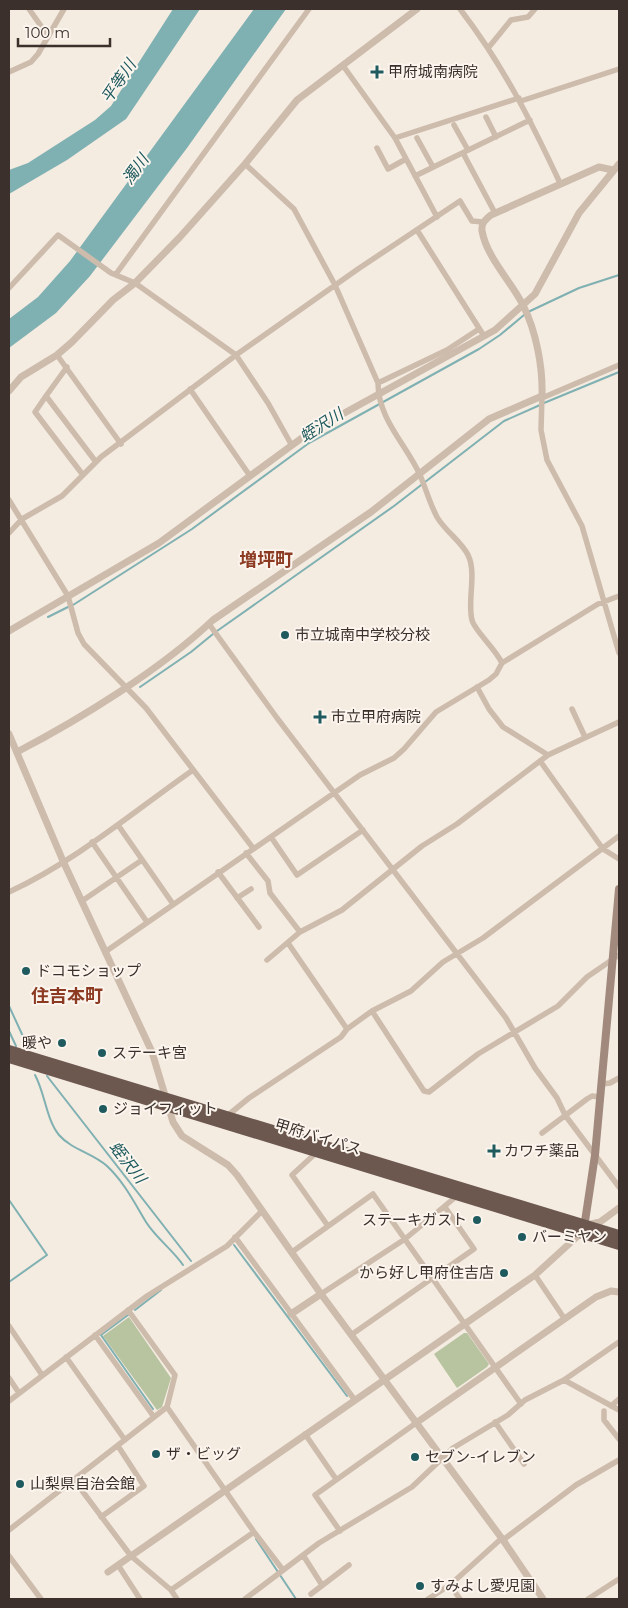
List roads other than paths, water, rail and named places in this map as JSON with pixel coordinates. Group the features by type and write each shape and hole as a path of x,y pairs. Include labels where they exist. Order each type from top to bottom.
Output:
{"highway":[{"name":"甲府バイパス","path":"9,1050 317,1152 458,1195 583,1230 619,1235"},
{"name":"甲府バイパス","path":"9,1058 168,1103 227,1116 583,1230 619,1245"}],"main road":[{"path":"583,1230 595,1155 616,956 619,889"}],"street":[{"path":"29,9 48,36"},
{"path":"9,72 31,62 38,54 64,9"},
{"path":"114,273 309,9"},
{"path":"9,391 21,377 57,355 114,300 135,283 245,164 297,100 310,89 344,67 417,9"},
{"path":"460,9 489,48 520,99 560,183"},
{"path":"489,48 512,20 528,17 535,9"},
{"path":"344,67 395,138 437,217"},
{"path":"395,138 619,70"},
{"path":"486,117 496,137"},
{"path":"415,176 530,120"},
{"path":"454,125 495,213"},
{"path":"417,138 433,167"},
{"path":"377,148 388,169 406,158"},
{"path":"245,164 294,209 335,285 378,383 382,406 393,432 420,476 438,518 469,557 472,587 471,619 474,627 488,640 502,663"},
{"path":"378,383 484,336 526,311 579,213 619,164"},
{"path":"613,170 599,167 560,183 495,213 483,222 481,229 486,243 526,311 540,366 541,430 547,460 582,526 619,653"},
{"path":"9,533 22,519 62,496 96,462 236,355 335,285 460,201 472,221 483,222"},
{"path":"417,230 484,336"},
{"path":"9,288 58,235 114,273 135,283 236,355 268,403 291,444"},
{"path":"9,631 69,599 159,543 291,444 379,396 456,348 479,329"},
{"path":"57,355 121,444"},
{"path":"17,752 76,719 189,643 210,625 420,476 489,419 619,365"},
{"path":"67,368 35,412 83,475"},
{"path":"190,389 250,476"},
{"path":"46,396 96,462"},
{"path":"9,500 69,599 84,644 146,708 253,848"},
{"path":"105,952 360,775 394,758 436,712 496,674 502,663 598,604 619,596"},
{"path":"210,625 277,718 506,1018 513,1032 557,1098 566,1116 619,1187"},
{"path":"477,687 489,709 503,727 548,755"},
{"path":"572,709 585,737"},
{"path":"267,960 300,932 342,910 393,869 548,755 582,741 585,737 619,722"},
{"path":"9,734 63,861 152,1052 173,1122 182,1136 228,1165 502,1539 543,1599"},
{"path":"540,761 603,849 619,859"},
{"path":"9,892 63,861 118,825 193,770"},
{"path":"118,825 173,904"},
{"path":"270,837 297,875 363,830"},
{"path":"227,1116 256,1093 341,1037 347,1029 372,1011 411,991 426,976 456,954 483,938 619,836"},
{"path":"92,842 147,922"},
{"path":"246,853 268,881 270,893 300,932"},
{"path":"82,901 142,860"},
{"path":"218,872 260,927"},
{"path":"237,898 251,889"},
{"path":"288,942 347,1029"},
{"path":"372,1011 404,1062 424,1090 429,1092 474,1057 558,1006 586,976 616,956"},
{"path":"602,1084 610,1083 619,1078"},
{"path":"542,1133 587,1098 592,1096 600,1097"},
{"path":"317,1152 292,1175 328,1226"},
{"path":"292,1252 373,1194 521,1404"},
{"path":"291,1314 405,1239 458,1195"},
{"path":"351,1335 474,1249 445,1207"},
{"path":"108,1572 384,1378 535,1275 583,1230 600,1222 619,1208"},
{"path":"9,1401 128,1310 227,1246 262,1211"},
{"path":"235,1237 354,1399"},
{"path":"535,1275 564,1318"},
{"path":"340,1530 315,1495 564,1318 602,1294 619,1292"},
{"path":"9,1530 167,1407 175,1375 128,1310"},
{"path":"9,1326 42,1375"},
{"path":"95,1335 154,1417"},
{"path":"245,1599 303,1555 340,1530 412,1488 453,1448 508,1415 521,1404 564,1380 619,1342"},
{"path":"66,1357 125,1440"},
{"path":"9,1378 19,1393"},
{"path":"564,1380 619,1410"},
{"path":"611,1406 619,1400"},
{"path":"167,1407 281,1572"},
{"path":"604,1411 604,1420 619,1439"},
{"path":"495,1422 524,1464"},
{"path":"305,1434 336,1479"},
{"path":"101,1517 144,1486 118,1446"},
{"path":"428,1599 450,1584 502,1539 576,1485 619,1460"},
{"path":"74,1480 131,1556 171,1590 177,1599"},
{"path":"171,1590 254,1532"},
{"path":"303,1555 322,1585"},
{"path":"9,1556 42,1599"},
{"path":"118,1565 140,1599"},
{"path":"311,1594 350,1565"},
{"path":"588,1599 619,1579"},
{"path":"450,1584 460,1599"}],"water":[{"path":"173,9 200,9 126,119 67,160 9,194 9,170 28,163 95,120 111,106"},
{"path":"254,9 286,9 187,148 90,276 56,313 9,348 9,319 38,297 70,261"}],"waterway":[{"name":"蛭沢川","path":"528,312 579,288 619,275"},
{"name":"蛭沢川","path":"73,605 192,529 309,443 479,349 524,315"},
{"path":"544,403 619,372"},
{"path":"217,631 394,506 504,421 540,405"},
{"name":"蛭沢川","path":"48,617 68,607"},
{"path":"140,687 191,652 213,634"},
{"name":"蛭沢川","path":"9,1006 27,1045"},
{"path":"9,1031 16,1046"},
{"path":"35,1075 48,1114 59,1135 70,1144 107,1166 113,1172 150,1228 183,1265"},
{"name":"蛭沢川","path":"47,1076 191,1261"},
{"path":"9,1200 47,1255 9,1282"},
{"name":"蛭沢川","path":"234,1245 347,1396"},
{"path":"135,1310 161,1290"},
{"path":"128,1315 101,1335 153,1409"},
{"path":"256,1539 296,1599"}],"place":[{"name":"甲府城南病院","path":"377,72"},
{"name":"市立城南中学校分校","path":"285,635"},
{"name":"市立甲府病院","path":"320,717"},
{"name":"ドコモショップ","path":"26,971"},
{"name":"暖や","path":"62,1043"},
{"name":"ステーキ宮","path":"102,1053"},
{"name":"ジョイフィット","path":"103,1109"},
{"name":"カワチ薬品","path":"494,1151"},
{"name":"ステーキガスト","path":"477,1220"},
{"name":"バーミヤン","path":"522,1237"},
{"name":"から好し甲府住吉店","path":"504,1273"},
{"name":"ザ・ビッグ","path":"156,1454"},
{"name":"セブン-イレブン","path":"415,1457"},
{"name":"山梨県自治会館","path":"20,1484"},
{"name":"すみよし愛児園","path":"420,1586"}],"district":[{"name":"増坪町","path":"266,560"},
{"name":"住吉本町","path":"67,996"}],"water label":[{"name":"平等川","path":"118,81"},
{"name":"濁川","path":"135,169"}]}
